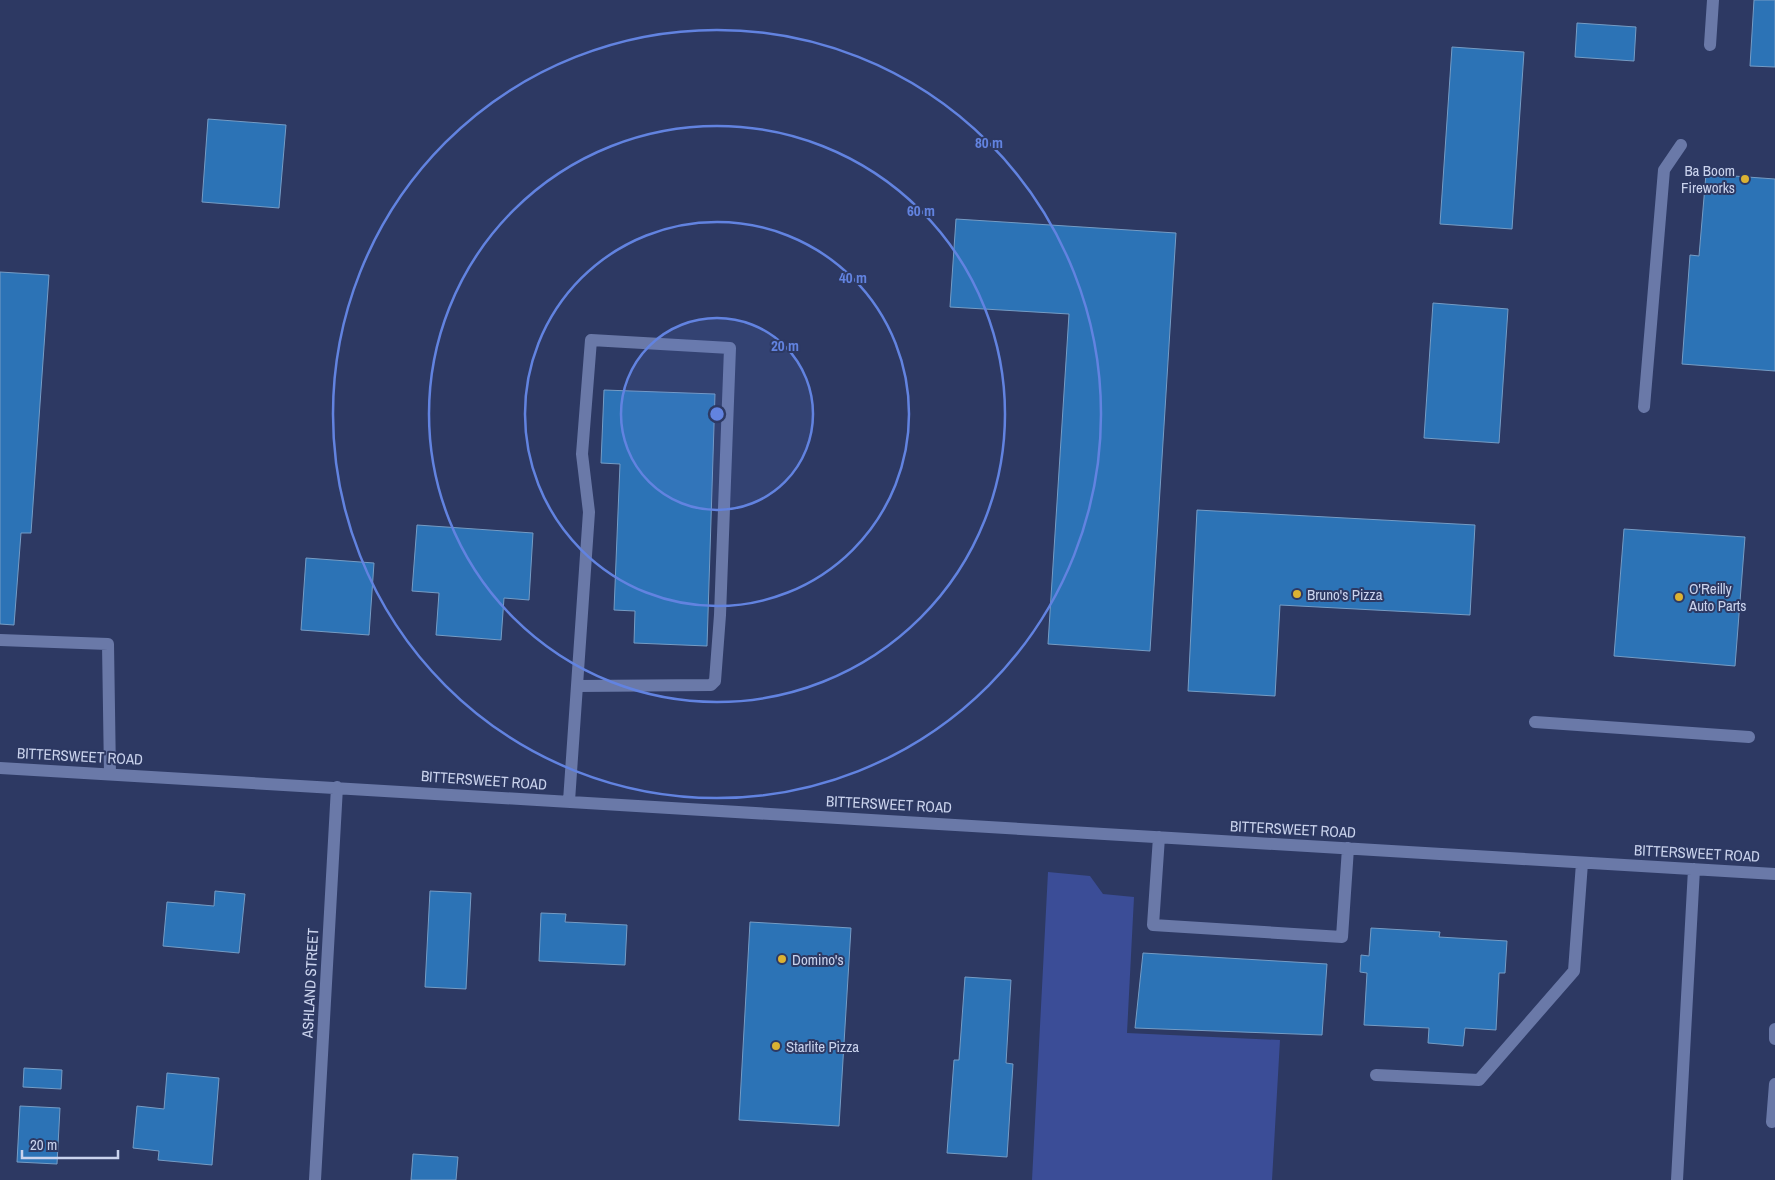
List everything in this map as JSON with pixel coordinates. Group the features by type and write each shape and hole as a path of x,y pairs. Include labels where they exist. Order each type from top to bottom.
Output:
{"street":[{"path":"1710,45 1713,0"},
{"path":"1644,407 1664,170 1681,146"},
{"path":"569,801 589,512 582,454 591,340 730,348 721,596 715,681 711,685 578,686"},
{"path":"0,640 108,644 110,774"},
{"path":"1535,722 1749,738"},
{"name":"BITTERSWEET ROAD","path":"0,768 1775,874"},
{"name":"ASHLAND STREET","path":"315,1180 336,787"},
{"path":"1159,837 1153,925 1342,937 1348,848"},
{"path":"1376,1075 1479,1080 1574,971 1582,863"},
{"path":"1677,1180 1694,869"},
{"path":"1775,1029 1775,1039"},
{"path":"1772,1122 1775,1084"}],"shaded area":[{"path":"1048,872 1090,876 1103,894 1134,897 1127,1033 1280,1040 1272,1180 1032,1180"}],"building":[{"path":"1754,0 1775,0 1775,67 1750,66"},
{"path":"1577,23 1636,27 1634,61 1575,57"},
{"path":"1452,47 1524,52 1512,229 1440,224"},
{"path":"208,119 286,125 279,208 202,202"},
{"path":"1706,174 1775,179 1775,371 1682,364 1690,255 1699,256"},
{"path":"956,219 1176,233 1150,651 1048,644 1069,314 950,307"},
{"path":"0,272 49,275 31,533 21,533 14,625 0,624"},
{"path":"1433,303 1508,309 1499,443 1424,438"},
{"path":"604,390 715,394 707,646 634,643 635,611 614,610 620,464 601,463"},
{"path":"1197,510 1475,525 1470,615 1280,605 1275,696 1188,691"},
{"path":"417,525 533,533 529,600 504,598 501,640 436,635 439,593 412,591"},
{"name":"O'Reilly Auto Parts","path":"1624,529 1745,537 1735,666 1614,656"},
{"path":"306,558 374,563 369,635 301,630"},
{"path":"215,891 245,894 239,953 163,946 167,902 214,906"},
{"path":"430,891 471,893 466,989 425,987"},
{"path":"541,913 566,914 565,922 627,925 625,965 539,961"},
{"path":"750,922 851,928 839,1126 739,1120"},
{"path":"1371,928 1440,932 1439,937 1507,941 1505,973 1499,973 1496,1030 1465,1028 1463,1046 1428,1043 1429,1028 1364,1025 1367,973 1360,972 1361,955 1369,956"},
{"path":"1143,953 1327,964 1322,1035 1135,1028"},
{"path":"965,977 1011,980 1006,1063 1013,1064 1007,1157 947,1153 954,1060 959,1060"},
{"path":"24,1068 62,1070 61,1089 23,1087"},
{"path":"167,1073 219,1078 212,1165 158,1160 159,1151 133,1148 137,1106 164,1109"},
{"path":"20,1106 60,1108 57,1164 17,1162"},
{"path":"413,1154 458,1157 456,1180 411,1180"}],"place":[{"name":"Ba Boom Fireworks","path":"1745,179"},
{"name":"Bruno's Pizza","path":"1297,594"},
{"name":"O'Reilly Auto Parts","path":"1679,597"},
{"name":"Domino's","path":"782,959"},
{"name":"Starlite Pizza","path":"776,1046"}]}
